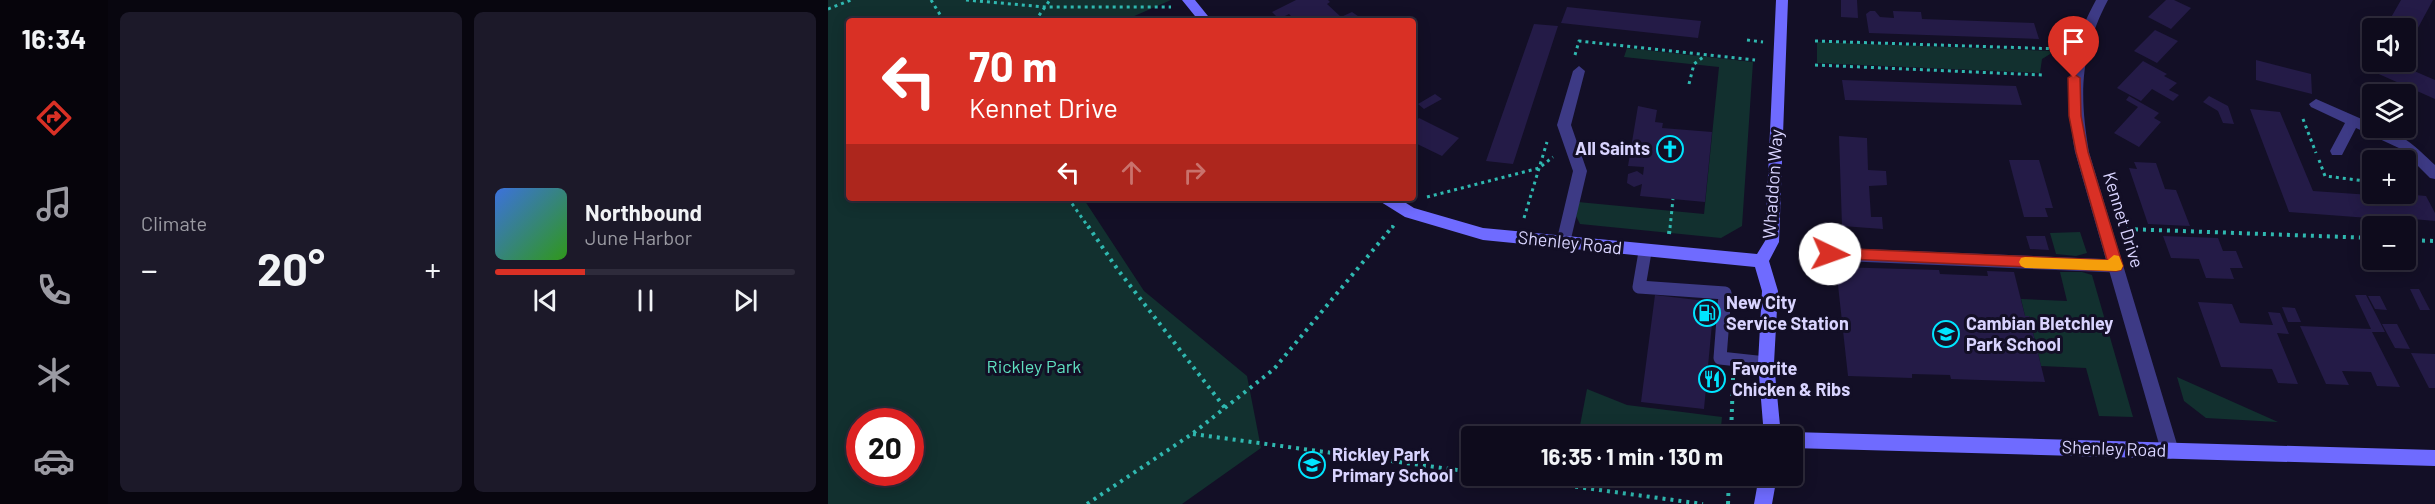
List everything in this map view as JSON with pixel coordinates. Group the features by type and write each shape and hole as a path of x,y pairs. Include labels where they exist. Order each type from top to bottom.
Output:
{"street":[{"path":"1188,0 1203,18"},
{"name":"Whaddon Way","path":"1772,426 1767,363 1770,291 1761,261 1772,242 1782,0"},
{"name":"Kennet Drive","path":"2102,0 2080,51 2074,78 2075,116 2082,152 2170,451"},
{"path":"1563,243 1580,171 1564,125 1576,67"},
{"path":"2316,104 2406,145 2435,174"},
{"path":"2337,151 2353,121"},
{"name":"Shenley Road","path":"1391,201 1410,213 1483,234 1645,252 1761,261"},
{"name":"Shenley Road","path":"1803,440 2435,458"},
{"path":"1764,504 1767,486"}],"lane":[{"path":"1645,252 1639,287 1725,293 1720,358 1767,363"},
{"path":"1830,254 2116,266"}],"path":[{"path":"828,9 851,0"},
{"path":"931,0 942,18"},
{"path":"966,0 1045,7 1169,7 1188,0"},
{"path":"1037,18 1050,0"},
{"path":"1746,40 1763,42"},
{"path":"1576,67 1579,41 1755,60"},
{"path":"1815,41 2061,49"},
{"path":"1689,84 1694,64 1707,55"},
{"path":"1815,65 2042,75"},
{"path":"2303,120 2314,121"},
{"path":"1523,221 1549,136"},
{"path":"1421,198 1539,168 1571,144"},
{"path":"1669,235 1673,199"},
{"path":"1070,201 1118,270 1225,408"},
{"path":"1087,504 1192,434 1274,369 1395,224"},
{"path":"2126,228 2362,238"},
{"path":"2416,240 2435,241"},
{"path":"1192,434 1461,471"},
{"path":"1570,486 1704,504"},
{"path":"1728,504 1729,486"}],"green space":[{"name":"Rickley Park","path":"828,0 1171,0 1130,18 846,18 846,201 1085,201 1144,291 1247,376 1261,448 1182,504 828,504"},
{"path":"1817,42 2055,51 2042,59 2040,73 1817,63"},
{"path":"1627,48 1753,62 1742,226 1721,238 1580,224 1576,216 1578,202 1704,214 1719,67 1624,57"},
{"path":"2080,232 2087,253 2076,256 2056,254 2050,233"},
{"path":"2060,272 2082,272 2092,275 2133,417 2099,416 2086,368 2041,366 2029,316 2025,316 2021,299 2067,301"},
{"path":"2177,377 2278,422 2206,418 2184,401"},
{"path":"1587,389 1627,405 1722,417 1721,426 1580,426"}],"building":[{"path":"1296,0 1328,0 1330,2 1327,4 1341,17 1352,12 1361,18 1293,18 1289,14 1278,18 1272,12"},
{"path":"1841,0 1857,0 1858,18 1841,17"},
{"path":"2166,0 2174,0 2191,8 2171,29 2148,17"},
{"path":"2401,0 2433,0 2416,31 2416,18 2391,18"},
{"path":"1567,7 1701,21 1698,38 1561,23"},
{"path":"1875,11 1880,17 1894,18 1893,11 1921,12 1922,19 2034,23 2039,39 1869,33 1866,14"},
{"path":"1534,24 1558,26 1513,164 1486,161"},
{"path":"2155,30 2178,41 2157,63 2134,51"},
{"path":"2256,60 2311,74 2312,94 2256,80"},
{"path":"2143,61 2167,74 2164,76 2177,83 2169,90 2179,95 2173,101 2152,89 2141,101 2117,88"},
{"path":"2374,72 2416,72 2435,80 2435,99 2416,91 2416,84 2401,84"},
{"path":"1842,80 2016,86 2022,105 1845,100"},
{"path":"1435,94 1442,99 1424,109 1418,104"},
{"path":"2129,96 2159,113 2154,118 2161,122 2139,147 2114,133 2138,107 2126,100"},
{"path":"2209,96 2228,106 2234,124 2223,123 2218,111 2203,102"},
{"name":"All Saints","path":"1638,106 1657,110 1655,122 1663,123 1662,128 1712,132 1705,202 1640,196 1642,184 1634,187 1627,183 1628,174 1637,171 1643,175 1644,167 1628,166"},
{"path":"2250,109 2280,112 2313,191 2362,194 2362,204 2416,204 2416,195 2426,196 2435,213 2435,221 2416,219 2416,216 2362,217 2289,212"},
{"path":"1419,118 1459,138 1442,156 1416,143 1416,121"},
{"path":"1839,136 1867,138 1868,170 1886,171 1887,185 1869,186 1871,217 1882,217 1883,229 1842,226"},
{"path":"2009,160 2039,160 2053,208 2045,208 2048,217 2024,217"},
{"path":"2134,162 2156,163 2165,189 2176,190 2190,226 2148,224 2129,168 2137,169"},
{"path":"2026,236 2045,236 2049,250 2030,249"},
{"path":"2163,236 2218,238 2223,251 2236,251 2243,268 2230,268 2234,279 2206,278 2199,259 2171,258"},
{"path":"1836,267 1939,270 1940,274 1988,276 1987,271 2014,272 2025,316 2029,316 2045,382 1951,379 1950,375 1912,374 1912,378 1848,376"},
{"path":"2410,289 2419,289 2430,310 2420,310"},
{"path":"1655,295 1714,302 1704,409 1641,402"},
{"path":"2355,295 2366,295 2385,332 2372,332 2400,387 2377,386 2371,372 2342,371 2349,385 2326,384 2300,326 2371,329"},
{"path":"2368,296 2380,296 2387,310 2375,309"},
{"path":"2198,302 2232,304 2240,323 2273,325 2268,312 2280,313 2289,334 2277,333 2298,384 2278,383 2272,369 2221,367"},
{"path":"2282,307 2295,308 2301,322 2288,322"},
{"path":"2382,324 2397,324 2410,349 2395,348"},
{"path":"2411,353 2435,354 2435,388 2429,388"}],"slow traffic":[{"path":"2025,262 2116,266 2114,260"}],"place":[{"name":"All Saints","path":"1670,149"},
{"name":"New City Service Station","path":"1707,313"},
{"name":"Cambian Bletchley Park School","path":"1946,334"},
{"name":"Favorite Chicken & Ribs","path":"1712,379"},
{"name":"Rickley Park Primary School","path":"1312,465"}],"route":[{"path":"1830,254 2116,266 2082,152 2075,116 2074,78"}]}
